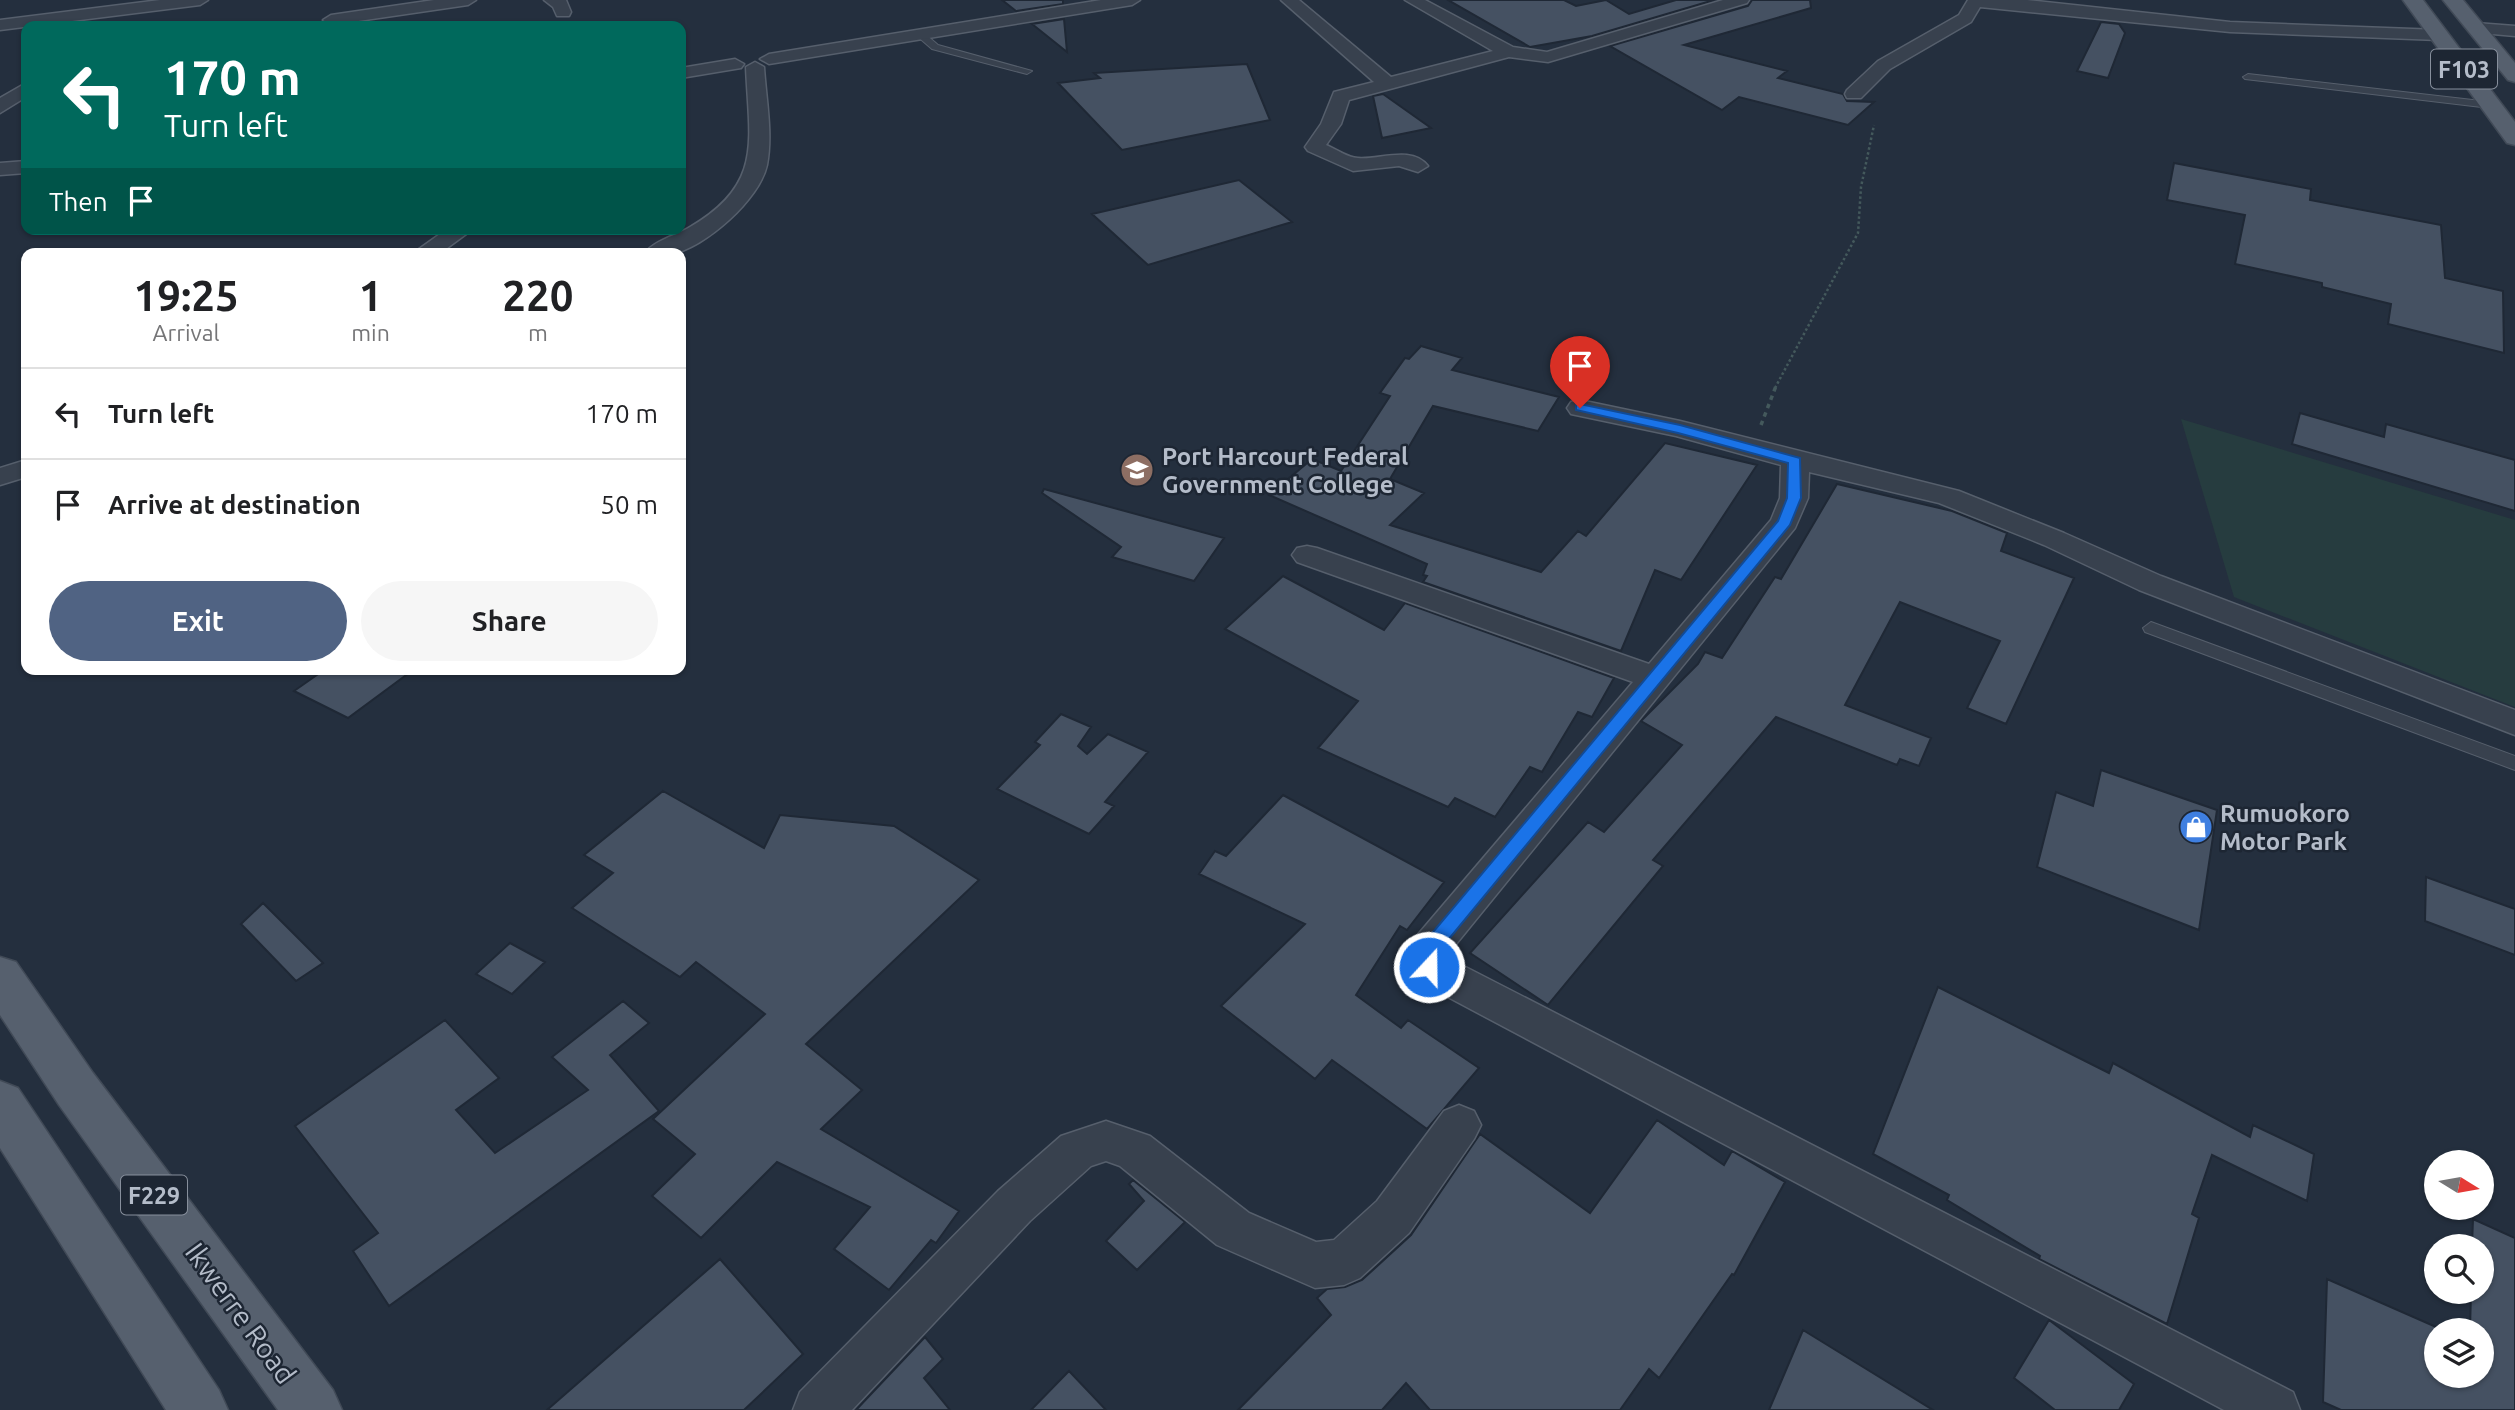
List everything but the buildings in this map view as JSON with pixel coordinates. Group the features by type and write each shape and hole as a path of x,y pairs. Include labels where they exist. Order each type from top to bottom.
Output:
{"main road":[{"name":"F103","path":"2413,0 2515,138"},
{"name":"F103","path":"2453,0 2515,76"},
{"name":"Ikwerre Road","path":"0,976 76,1089 313,1410"},
{"path":"6,1124 199,1410"}],"street":[{"path":"32,21 200,0"},
{"path":"324,0 330,21"},
{"path":"343,21 468,0"},
{"path":"686,72 1132,0"},
{"path":"1289,0 1387,83"},
{"path":"1413,0 1509,52 1548,57 1741,0"},
{"path":"1854,94 1884,65 1965,18 1975,2 1990,1 2230,27 2439,36"},
{"path":"0,25 21,22"},
{"path":"2476,28 2515,31"},
{"path":"1419,166 1400,160 1353,165 1315,147 1331,124 1340,96 1509,52"},
{"path":"666,248 699,231 729,210 754,174 757,156 753,63"},
{"path":"0,107 21,92"},
{"path":"0,169 21,167"},
{"path":"432,248 452,235"},
{"path":"1580,408 1949,497 2054,538 2150,583 2515,723"},
{"path":"1795,460 1794,498 1785,522 1429,949 1429,967 1442,977 2275,1410"},
{"path":"0,477 21,470"},
{"path":"1307,555 1656,678"},
{"path":"818,1410 1014,1206 1077,1150 1106,1141 1134,1150 1233,1229 1315,1265 1344,1262 1393,1217 1459,1125"}],"lane":[{"path":"920,34 935,47 1027,71"},
{"path":"2248,77 2490,105"},
{"path":"2151,628 2515,763"}],"path":[{"path":"1751,449 1775,387 1858,233 1861,187 1874,125"}],"green space":[{"path":"2181,419 2515,520 2515,707 2234,597"}],"place":[{"name":"Port Harcourt Federal Government College","path":"1137,470"},
{"name":"Rumuokoro Motor Park","path":"2196,827"}],"route":[{"path":"1429,967 1429,949 1785,522 1794,498 1795,460 1680,429 1580,408"}]}
